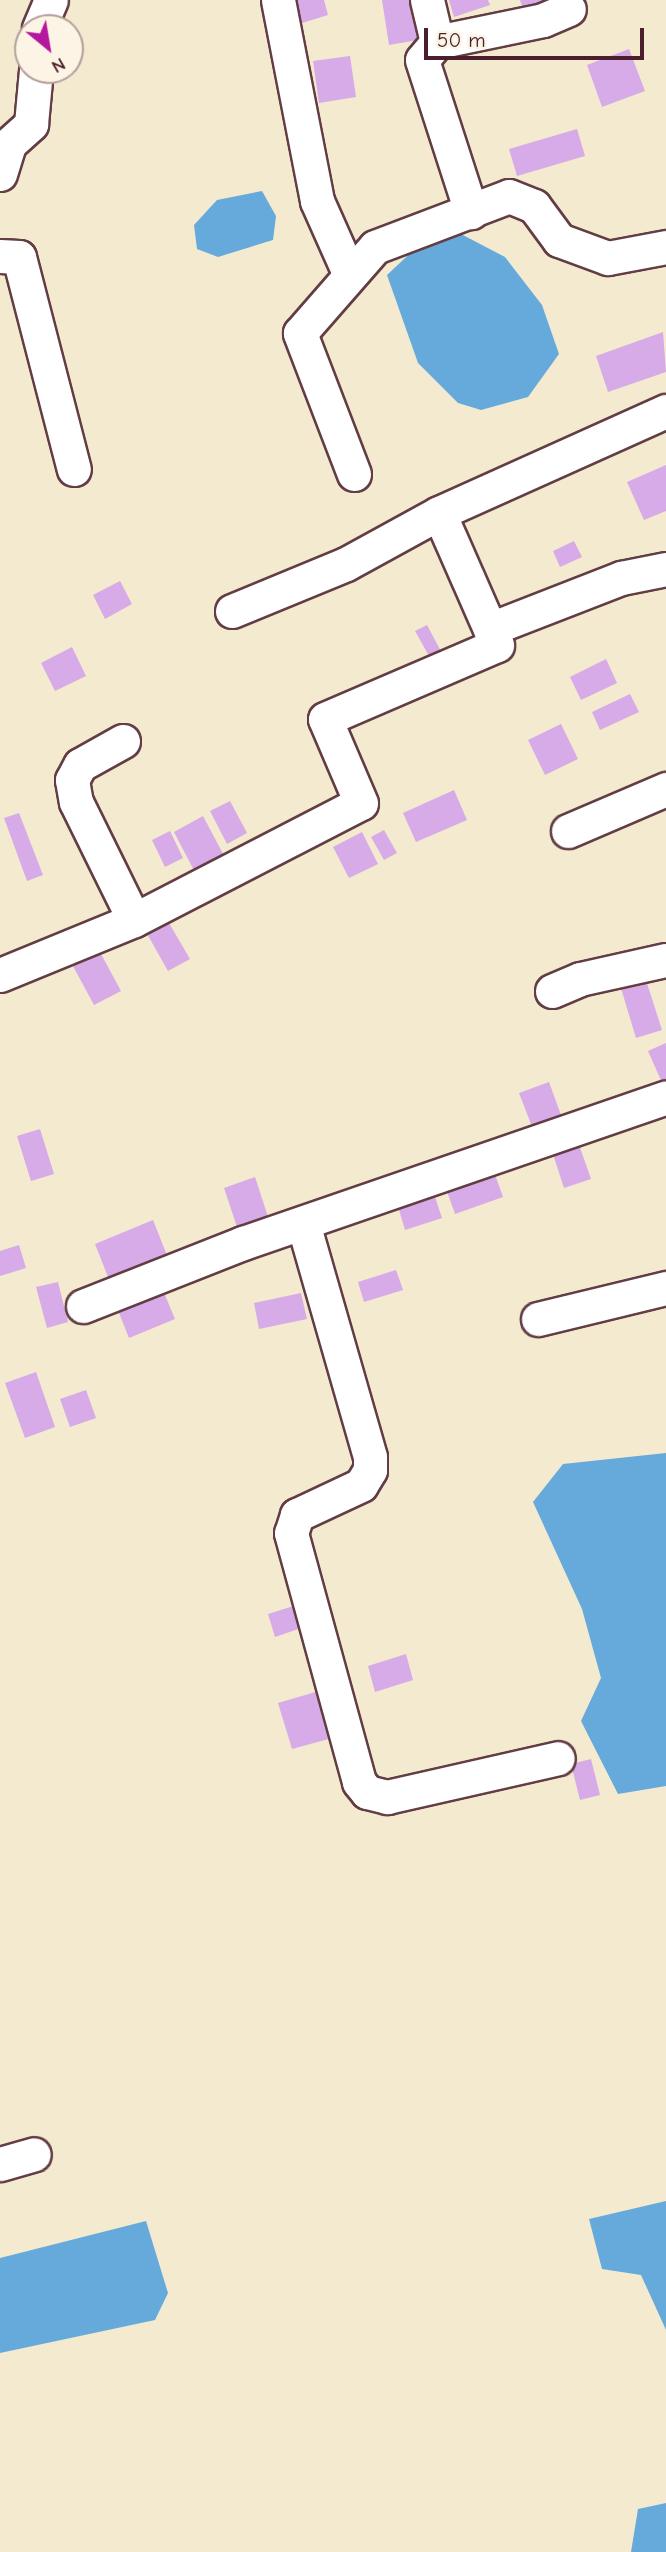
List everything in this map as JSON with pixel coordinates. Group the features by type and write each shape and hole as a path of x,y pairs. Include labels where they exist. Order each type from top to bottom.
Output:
{"street":[{"path":"278,0 317,201 349,273"},
{"path":"427,0 437,42"},
{"path":"471,212 422,60 437,42 543,20 569,9"},
{"path":"0,174 9,144 31,124 35,84"},
{"path":"354,474 300,333 349,273 375,247 509,196 534,206 559,240 608,258 666,247"},
{"path":"0,256 19,257 74,469"},
{"path":"232,611 346,564 439,513 666,411"},
{"path":"0,975 134,920 361,803 325,719 497,645 439,513"},
{"path":"490,629 621,578 666,569"},
{"path":"123,741 80,765 72,780 76,802 134,920"},
{"path":"568,831 666,789"},
{"path":"552,991 580,979 666,960"},
{"path":"83,1306 303,1223 666,1097"},
{"path":"303,1223 370,1457 370,1470 361,1485 298,1515 291,1533 359,1782 367,1792 387,1797 558,1758"},
{"path":"538,1319 666,1288"},
{"path":"0,2164 34,2154"}],"water":[{"path":"262,191 276,216 273,240 218,257 197,249 194,225 217,200"},
{"path":"459,233 505,257 542,305 559,354 528,397 481,410 458,403 418,363 387,275 419,245"},
{"path":"666,1453 666,1786 618,1794 581,1721 601,1678 582,1609 533,1502 563,1464"},
{"path":"666,2201 666,2330 641,2275 602,2269 589,2219"},
{"path":"146,2221 168,2293 155,2320 0,2353 0,2258"},
{"path":"666,2503 666,2552 631,2552 638,2509"}],"building":[{"path":"295,0 324,0 328,15 302,23"},
{"path":"382,0 417,0 424,39 389,45"},
{"path":"449,0 488,0 490,5 454,17"},
{"path":"520,0 559,0 525,15"},
{"path":"629,49 645,91 602,107 587,65"},
{"path":"350,56 356,97 319,103 313,61"},
{"path":"577,129 585,156 517,176 509,149"},
{"path":"663,332 666,372 608,392 596,356"},
{"path":"666,465 666,511 644,520 627,482"},
{"path":"574,541 582,557 560,567 553,551"},
{"path":"120,581 132,604 105,619 93,595"},
{"path":"427,625 444,657 433,663 415,631"},
{"path":"72,647 86,676 55,691 41,663"},
{"path":"606,659 617,683 581,700 570,677"},
{"path":"630,694 639,712 600,730 592,712"},
{"path":"561,724 578,759 545,775 528,740"},
{"path":"454,790 467,820 416,842 403,813"},
{"path":"230,801 247,833 227,844 210,811"},
{"path":"19,813 43,875 27,881 4,818"},
{"path":"203,816 229,865 199,880 174,832"},
{"path":"384,830 397,853 384,860 371,837"},
{"path":"170,831 183,858 165,867 152,840"},
{"path":"362,832 378,864 349,878 333,847"},
{"path":"162,911 190,959 168,971 141,923"},
{"path":"94,941 121,991 94,1005 67,955"},
{"path":"645,977 662,1030 636,1038 620,985"},
{"path":"666,1043 666,1087 664,1087 648,1051"},
{"path":"549,1082 565,1126 536,1137 519,1093"},
{"path":"40,1129 54,1174 31,1181 17,1136"},
{"path":"577,1139 591,1179 564,1188 551,1148"},
{"path":"492,1166 503,1197 455,1214 444,1183"},
{"path":"255,1177 270,1223 239,1233 224,1188"},
{"path":"433,1191 442,1218 405,1230 397,1203"},
{"path":"153,1220 170,1263 112,1287 95,1244"},
{"path":"19,1245 26,1268 0,1276 0,1251"},
{"path":"396,1270 403,1290 364,1302 358,1282"},
{"path":"58,1282 68,1322 47,1328 36,1287"},
{"path":"162,1288 175,1319 129,1338 117,1308"},
{"path":"301,1293 307,1319 259,1329 254,1303"},
{"path":"36,1372 55,1427 25,1438 5,1383"},
{"path":"86,1390 96,1418 70,1427 60,1399"},
{"path":"300,1604 307,1626 275,1637 268,1614"},
{"path":"406,1654 413,1680 375,1692 368,1666"},
{"path":"329,1688 343,1735 292,1749 278,1703"},
{"path":"591,1759 600,1795 580,1800 571,1764"}]}
